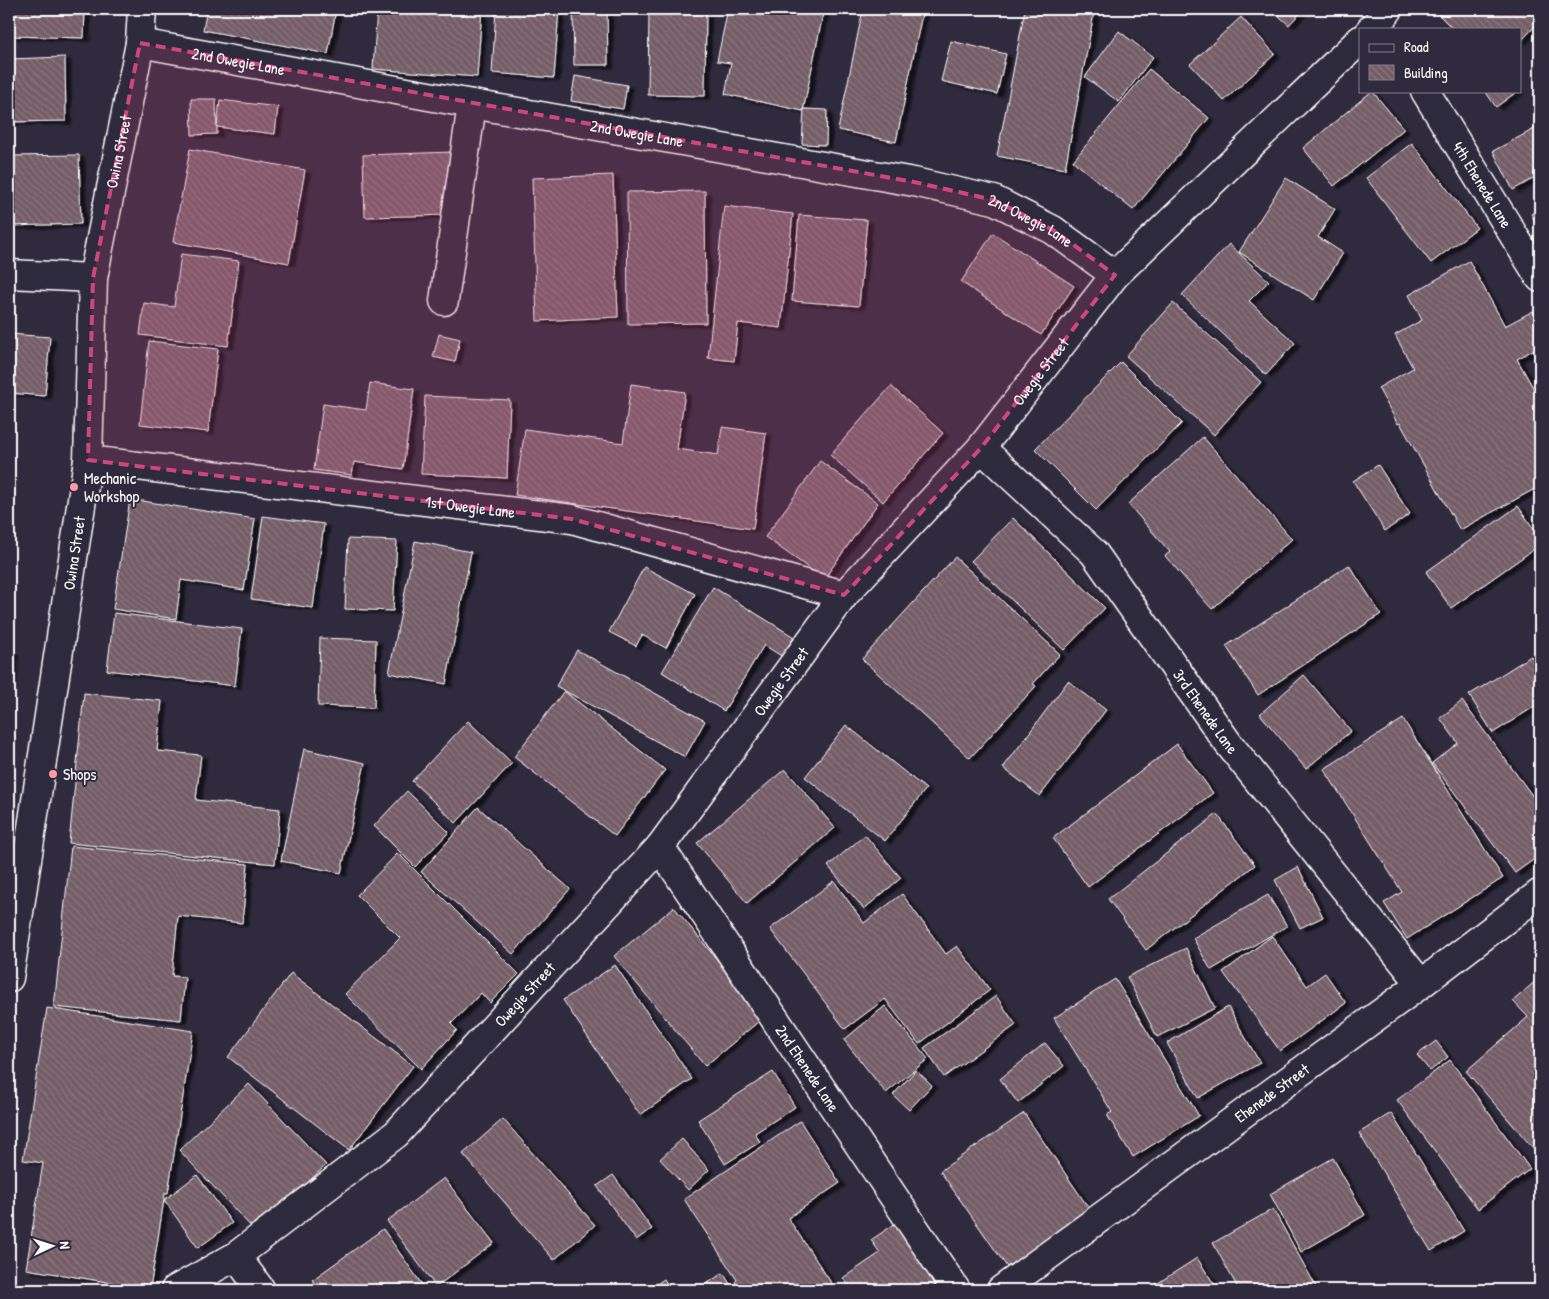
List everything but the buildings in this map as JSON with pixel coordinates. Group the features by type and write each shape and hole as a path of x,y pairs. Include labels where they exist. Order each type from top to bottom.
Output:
{"street":[{"name":"Owina Street","path":"9,978 88,460 93,278 140,42 142,9"},
{"name":"Owegie Street","path":"175,1290 236,1256 396,1134 660,847 844,595 981,448 1115,275 1359,41"},
{"name":"2nd Owegie Lane","path":"140,42 472,104 914,182 994,200 1053,230 1115,275"},
{"name":"4th Ehenede Lane","path":"1426,92 1540,278"},
{"path":"444,301 472,104"},
{"path":"9,274 93,278"},
{"name":"3rd Ehenede Lane","path":"981,448 1094,553 1228,743 1421,984"},
{"name":"1st Owegie Lane","path":"88,460 572,519 844,595"},
{"name":"2nd Ehenede Lane","path":"660,847 956,1290"},
{"name":"Ehenede Street","path":"1001,1290 1421,984 1540,893"},
{"path":"236,1256 261,1290"}],"highlighted area":[{"path":"140,43 914,182 994,200 1053,230 1115,275 981,448 844,595 572,519 88,460 93,278"}],"place":[{"name":"Mechanic Workshop","path":"74,487"},
{"name":"Shops","path":"53,774"}]}
